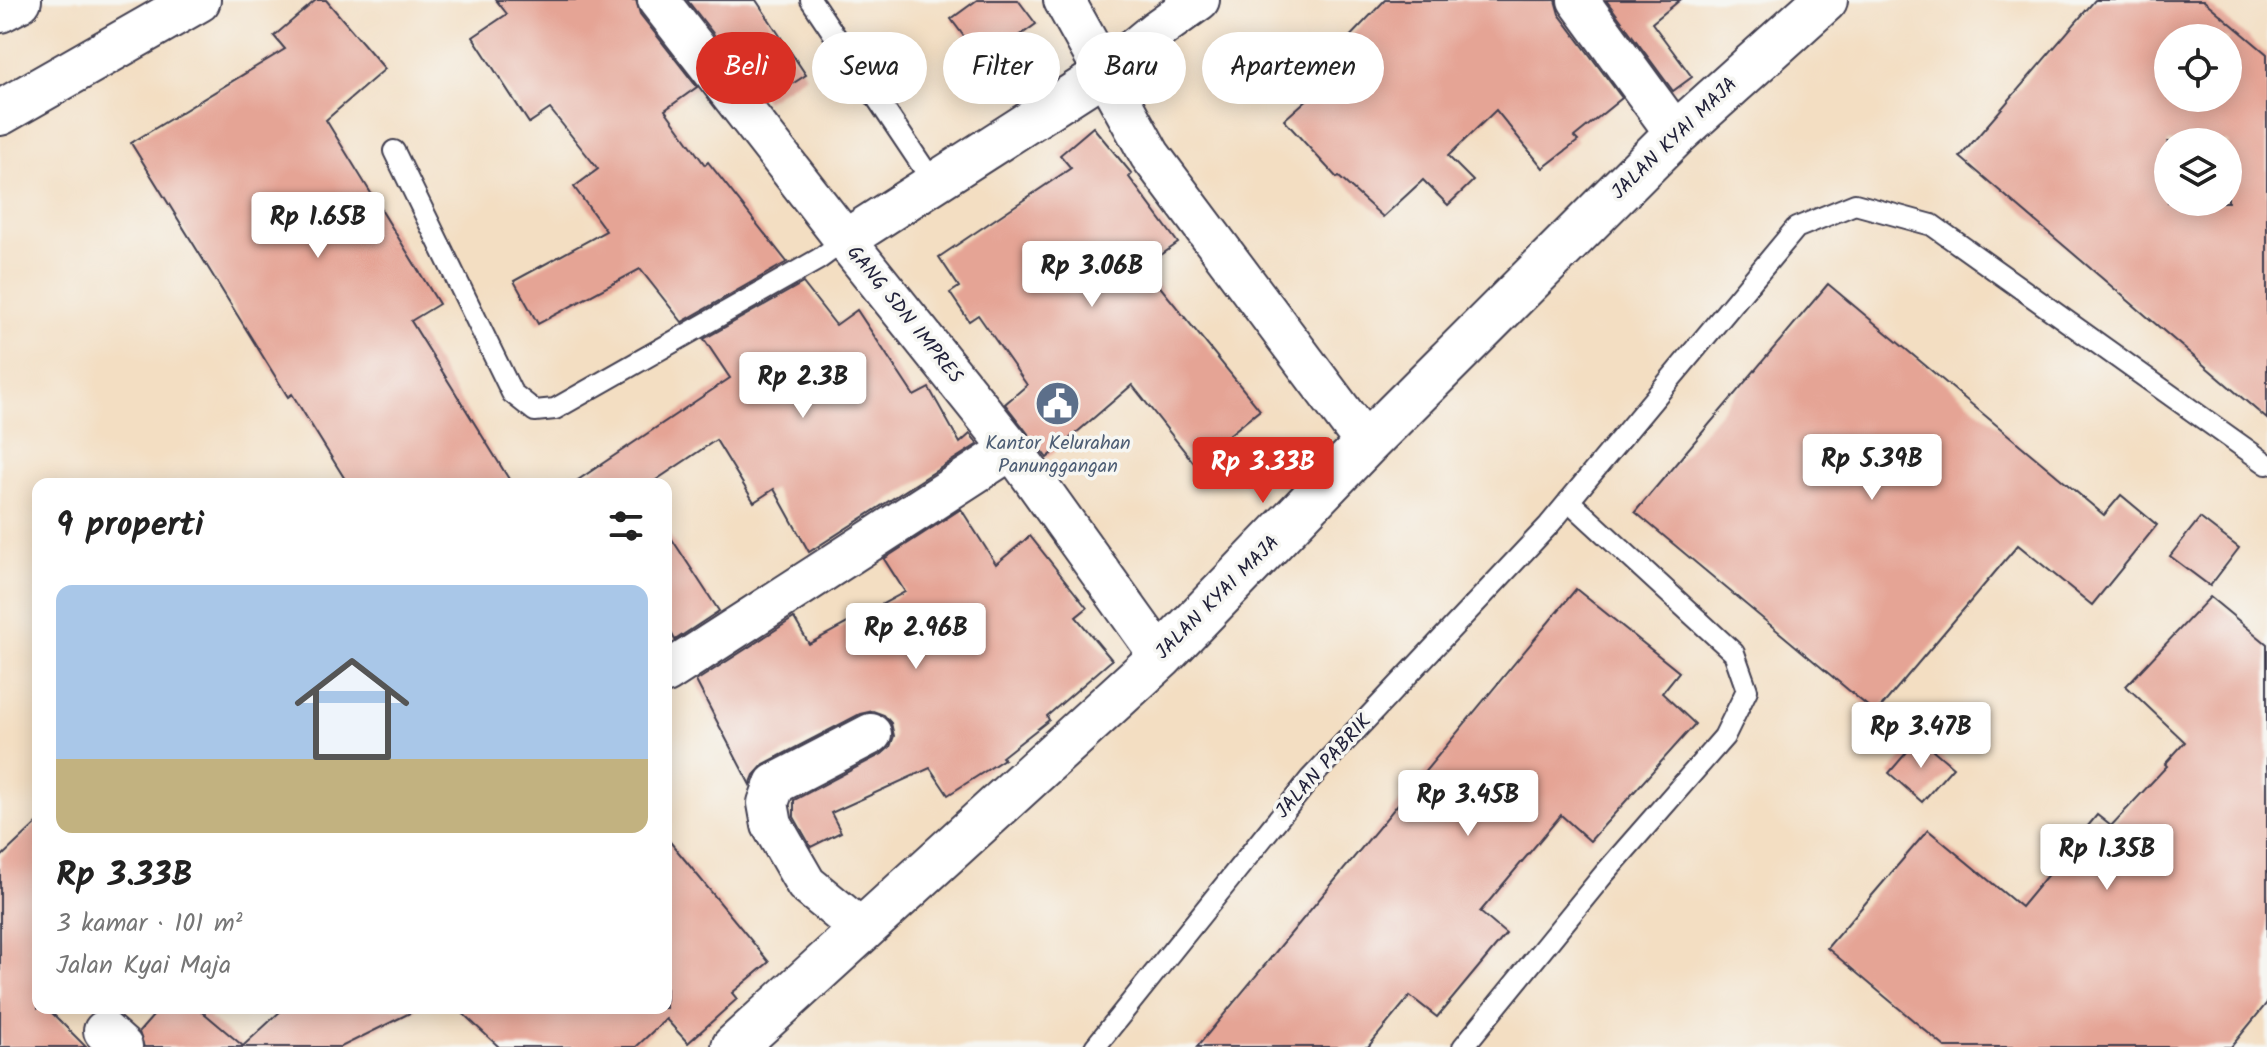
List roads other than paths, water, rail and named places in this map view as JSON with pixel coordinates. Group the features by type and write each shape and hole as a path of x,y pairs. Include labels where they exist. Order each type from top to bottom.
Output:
{"main road":[{"path":"0,10 19,0"},
{"path":"0,113 198,0"},
{"name":"JALAN KYAI MAJA","path":"734,1047 1161,657 1366,444 1676,134 1825,0"}],"street":[{"path":"658,0 845,240"},
{"path":"1064,0 1082,32"},
{"name":"GANG SDN IMPRES","path":"1155,32 1199,0"},
{"path":"1578,0 1676,134"},
{"name":"GANG SDN IMPRES","path":"1076,91 845,240 1012,449 1161,657"},
{"path":"1122,104 1150,155 1366,444"},
{"path":"672,669 1012,449"},
{"path":"862,930 806,884 772,825 768,803 775,784 871,734"}],"lane":[{"path":"811,0 933,182"},
{"path":"394,151 512,393 535,411 555,409 819,259 845,240"},
{"name":"JALAN PABRIK","path":"1095,1047 1310,779 1569,501 1796,228 1855,204 1932,225 2267,464"},
{"path":"1463,1047 1604,874 1724,737 1747,690 1734,653 1569,501"}],"place":[{"name":"Kantor Kelurahan Panunggangan","path":"1058,404"}]}
